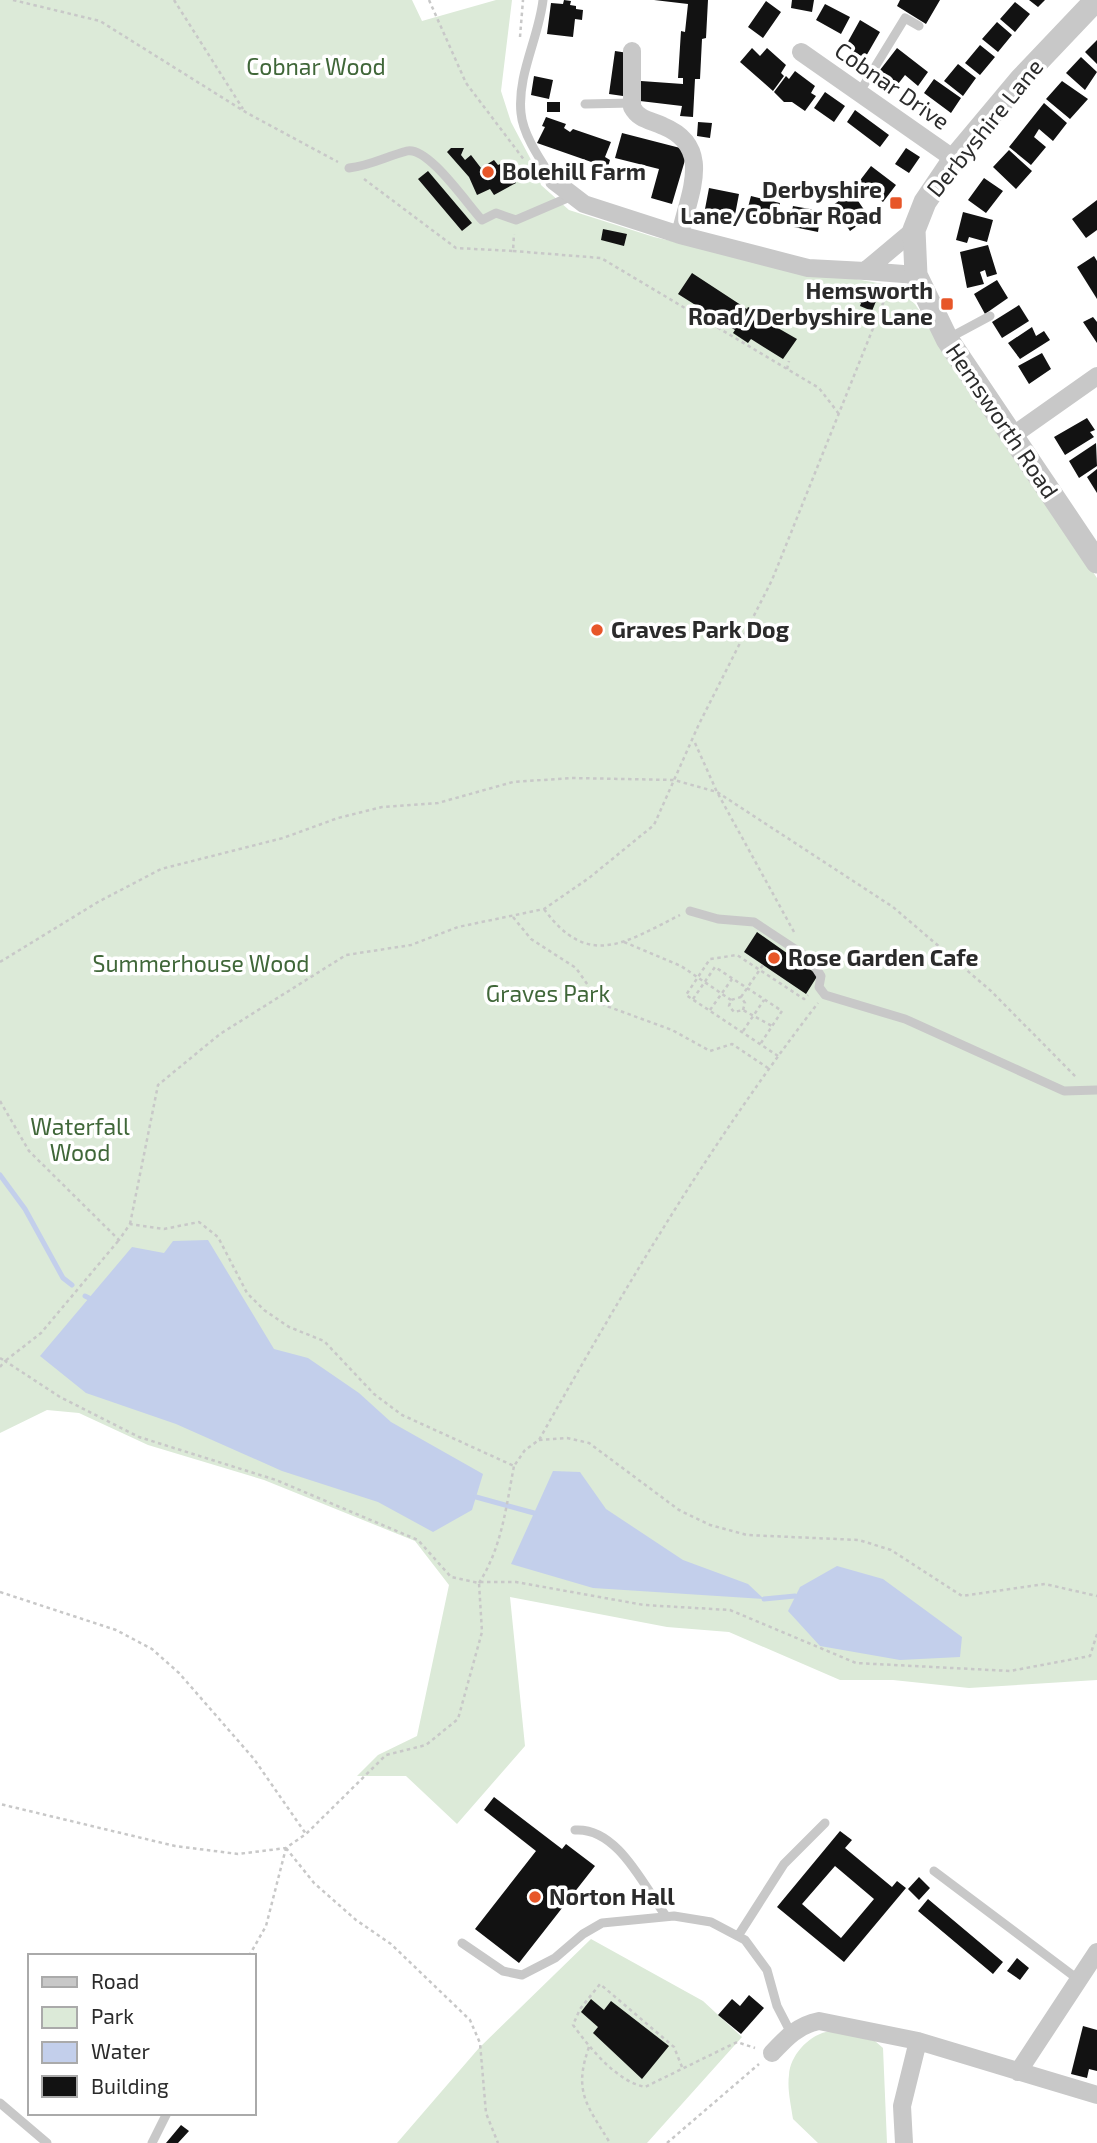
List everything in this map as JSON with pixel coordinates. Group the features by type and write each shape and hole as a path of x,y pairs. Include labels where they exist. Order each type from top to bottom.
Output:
{"street":[{"name":"Derbyshire Lane","path":"905,275 914,230 925,202 954,159 1020,79 1096,0"},
{"path":"632,51 632,103 636,115 685,138 694,150 695,164 680,235"},
{"name":"Cobnar Drive","path":"801,52 954,159"},
{"path":"554,181 584,204 807,271 865,271 905,275"},
{"path":"865,271 914,230"},
{"name":"Hemsworth Road","path":"905,275 1097,562"},
{"path":"1012,436 1097,376"},
{"path":"1018,2072 1097,1952"},
{"path":"772,2053 791,2033 806,2024 819,2021 918,2041 1097,2095"},
{"path":"904,2143 902,2106 918,2041"}],"lane":[{"path":"543,0 525,74 521,113 533,146 554,181"},
{"path":"859,93 905,18 919,26"},
{"path":"585,104 632,103"},
{"path":"349,168 365,166 410,150 426,154 482,220 496,213 516,220 573,196"},
{"path":"947,339 990,316"},
{"path":"690,911 718,919 754,922 810,959 821,976 822,991 905,1019 1064,1091 1093,1090"},
{"path":"738,1936 784,1864 825,1823"},
{"path":"575,1830 588,1829 603,1838 626,1860 666,1916"},
{"path":"934,1871 1079,1980"},
{"path":"462,1943 503,1971 522,1975 555,1958 583,1934 602,1923 666,1916 711,1922 745,1940 767,1970 776,2006 791,2033"},
{"path":"0,2103 47,2143"},
{"path":"152,2143 166,2115"}],"path":[{"path":"12,0 100,21 247,113 349,168 456,248 601,258 671,297 819,388 840,416"},
{"path":"174,0 247,113"},
{"path":"429,0 466,83 527,163"},
{"path":"513,251 516,220"},
{"path":"0,1367 41,1333 130,1224 158,1085 220,1034 346,955 411,945 458,927 544,909 589,878 654,825 694,741 699,724 772,580 840,416 905,275"},
{"path":"671,297 676,290"},
{"path":"787,369 789,361"},
{"path":"694,741 717,792 786,922 810,959"},
{"path":"0,962 99,902 161,869 284,838 338,818 382,807 438,803 513,782 572,778 674,780 717,792 893,907 991,991 1093,1090"},
{"path":"544,909 555,925 597,948 624,942 690,911"},
{"path":"513,917 531,939 576,968 601,1004 672,1030 710,1051 732,1044 768,1068"},
{"path":"624,942 662,957 722,993 730,1000 732,1011 726,1021"},
{"path":"778,1056 686,995 697,977 710,959 737,955 804,999 822,991"},
{"path":"730,1000 741,998 763,965"},
{"path":"692,999 715,967 782,1011 761,1043"},
{"path":"710,1010 732,978"},
{"path":"0,1804 175,1846 238,1854 286,1848 306,1834 386,1755 426,1745 458,1719 482,1632 479,1583 491,1564 500,1537 514,1466 525,1450 539,1440 709,1155 822,991"},
{"path":"741,998 745,1003 743,1010"},
{"path":"743,1031 765,999"},
{"path":"732,1011 743,1010 772,1026"},
{"path":"0,1101 29,1151 119,1240"},
{"path":"130,1224 164,1229 199,1222 218,1237 247,1293 264,1310 289,1327 324,1341 374,1394 402,1415 514,1466"},
{"path":"0,1358 60,1397 139,1437 276,1480 418,1540 451,1577 479,1583 516,1582 644,1605 730,1610 833,1656 856,1663 884,1666 1010,1671 1090,1656 1097,1634"},
{"path":"539,1440 567,1438 589,1443 679,1510 710,1525 747,1535 818,1536 859,1541 891,1550 962,1596 1045,1584 1097,1596"},
{"path":"0,1592 116,1630 152,1649 179,1673 254,1759 306,1834"},
{"path":"250,1954 266,1926 286,1848"},
{"path":"286,1848 314,1883 356,1920 391,1944 470,2020 480,2043 486,2113 498,2143"},
{"path":"682,2067 674,2047 600,1984 580,2009 573,2025 589,2048 632,2084 645,2087 737,2042 772,2053"},
{"path":"589,2048 580,2073 586,2104 610,2143"},
{"path":"667,2143 772,2053"}],"green space":[{"name":"Graves Park","path":"0,0 412,0 422,21 496,0 512,0 501,91 511,122 538,173 541,185 569,210 654,237 753,260 894,286 915,304 1097,578 1097,1680 969,1688 893,1680 840,1680 729,1632 667,1627 510,1597 525,1746 457,1824 406,1776 357,1776 378,1755 417,1736 449,1585 415,1541 264,1480 148,1445 79,1413 47,1410 0,1433"},
{"path":"591,1939 703,2001 742,2037 647,2143 397,2143 479,2048"},
{"path":"832,2031 875,2041 883,2048 887,2143 818,2143 793,2119 789,2080 793,2059 810,2040 824,2032"}],"water":[{"path":"208,1240 274,1349 308,1358 359,1393 391,1422 483,1474 472,1510 433,1532 378,1502 282,1471 176,1424 86,1393 40,1356 132,1247 164,1253 173,1241"},
{"path":"553,1471 580,1472 606,1509 683,1560 748,1584 764,1599 593,1588 511,1564"},
{"path":"837,1566 883,1579 962,1637 960,1657 900,1660 820,1646 788,1611 800,1587"}],"building":[{"path":"564,0 571,1 570,5 576,6 576,9 583,10 582,20 575,19 573,37 547,34 551,3 563,4"},
{"path":"654,0 708,0 700,79 695,79 693,117 680,116 682,106 640,101 641,81 683,84 683,78 678,78 681,31 685,32 688,4"},
{"path":"792,0 814,0 812,12 791,8"},
{"path":"900,0 940,0 926,24 897,6"},
{"path":"1029,0 1045,0 1038,7"},
{"path":"766,1 781,12 763,38 748,27"},
{"path":"1015,2 1030,14 1015,32 1000,19"},
{"path":"825,4 850,17 841,34 816,20"},
{"path":"860,20 880,32 865,58 845,47"},
{"path":"997,22 1012,35 998,52 982,39"},
{"path":"1097,40 1097,64 1085,52"},
{"path":"980,45 995,57 980,75 965,63"},
{"path":"752,48 760,56 767,48 786,65 781,73 784,76 773,91 740,62"},
{"path":"897,48 928,72 918,86 905,75 898,84 880,70"},
{"path":"615,51 628,53 623,96 609,94"},
{"path":"1081,57 1097,72 1085,90 1066,73"},
{"path":"958,64 976,78 963,96 944,81"},
{"path":"795,71 815,86 811,93 816,96 805,111 792,102 784,102 774,92 786,76 789,79"},
{"path":"534,76 553,80 549,99 531,95"},
{"path":"934,79 961,98 951,113 924,93"},
{"path":"1062,81 1088,99 1070,119 1046,99"},
{"path":"825,92 845,106 834,122 814,108"},
{"path":"547,102 560,102 560,112 547,112"},
{"path":"1044,103 1067,123 1053,141 1039,129 1034,137 1046,147 1031,165 1009,147"},
{"path":"855,110 889,135 880,147 847,122"},
{"path":"546,117 566,124 564,128 570,132 573,129 611,142 605,157 610,160 607,170 599,167 600,165 537,143 545,127 542,126"},
{"path":"698,122 712,123 710,138 697,136"},
{"path":"622,133 688,150 672,204 651,198 659,169 615,158"},
{"name":"Bolehill Farm","path":"451,148 464,148 461,155 465,160 471,155 481,168 494,160 498,165 505,162 516,183 494,195 490,189 477,195 469,177 447,152"},
{"path":"906,148 920,157 909,173 895,164"},
{"path":"1009,150 1032,171 1016,189 993,167"},
{"path":"871,166 896,185 883,202 858,183"},
{"path":"428,171 472,223 462,231 418,179"},
{"path":"984,178 1003,191 986,213 968,200"},
{"path":"709,188 739,194 735,215 705,209"},
{"path":"852,192 869,217 850,231 833,205"},
{"path":"751,196 780,203 775,223 746,215"},
{"path":"1097,200 1097,230 1086,238 1072,219"},
{"path":"793,206 821,211 818,232 789,226"},
{"path":"963,212 993,220 987,242 969,237 967,243 956,240"},
{"path":"603,229 627,234 624,246 601,240"},
{"path":"988,245 997,274 987,277 985,270 980,272 984,284 967,288 960,252"},
{"path":"1094,256 1097,261 1097,299 1077,267"},
{"path":"692,273 747,309 748,307 767,317 764,320 797,339 783,359 751,339 748,343 733,333 735,330 678,294"},
{"path":"997,280 1008,298 985,314 974,294"},
{"path":"870,285 881,289 872,311 860,306 861,303 857,301 862,287 868,290"},
{"path":"1019,305 1029,321 1002,338 992,322"},
{"path":"1093,317 1097,322 1097,343 1083,322"},
{"path":"1032,327 1036,336 1044,331 1050,340 1020,359 1008,343"},
{"path":"1042,353 1051,369 1029,384 1018,366"},
{"path":"1087,418 1095,430 1090,432 1094,437 1065,455 1054,437"},
{"path":"1096,443 1097,466 1079,478 1069,461"},
{"path":"1097,469 1097,493 1087,477"},
{"name":"Rose Garden Cafe","path":"757,932 818,975 806,994 744,952"},
{"name":"Norton Hall","path":"494,1797 562,1849 566,1844 595,1866 519,1963 475,1929 536,1851 484,1810"},
{"path":"840,1831 852,1840 845,1848 892,1887 897,1881 906,1888 844,1962 777,1907","holes":["835,1866 874,1899 841,1938 802,1904"]},
{"path":"919,1877 930,1888 919,1900 908,1889"},
{"path":"928,1899 1003,1962 993,1974 918,1911"},
{"path":"1017,1958 1029,1968 1020,1980 1007,1971"},
{"path":"749,1995 764,2008 741,2034 718,2015 732,1999 740,2006"},
{"path":"591,1999 604,2010 611,2001 669,2046 642,2079 593,2033 598,2027 581,2012"},
{"path":"1083,2026 1097,2030 1097,2071 1089,2069 1087,2078 1071,2074"},
{"path":"181,2125 189,2131 178,2143 166,2143"}],"waterway":[{"path":"0,1175 25,1209 63,1278 72,1285"},
{"path":"85,1296 89,1298"},
{"path":"476,1497 534,1513"},
{"path":"764,1599 795,1596"}],"place":[{"name":"Bolehill Farm","path":"488,172"},
{"name":"Derbyshire Lane/Cobnar Road","path":"896,203"},
{"name":"Hemsworth Road/Derbyshire Lane","path":"947,304"},
{"name":"Graves Park Dog","path":"597,630"},
{"name":"Rose Garden Cafe","path":"774,958"},
{"name":"Norton Hall","path":"535,1897"}],"park label":[{"name":"Cobnar Wood","path":"316,67"},
{"name":"Summerhouse Wood","path":"201,964"},
{"name":"Waterfall Wood","path":"80,1140"}]}
